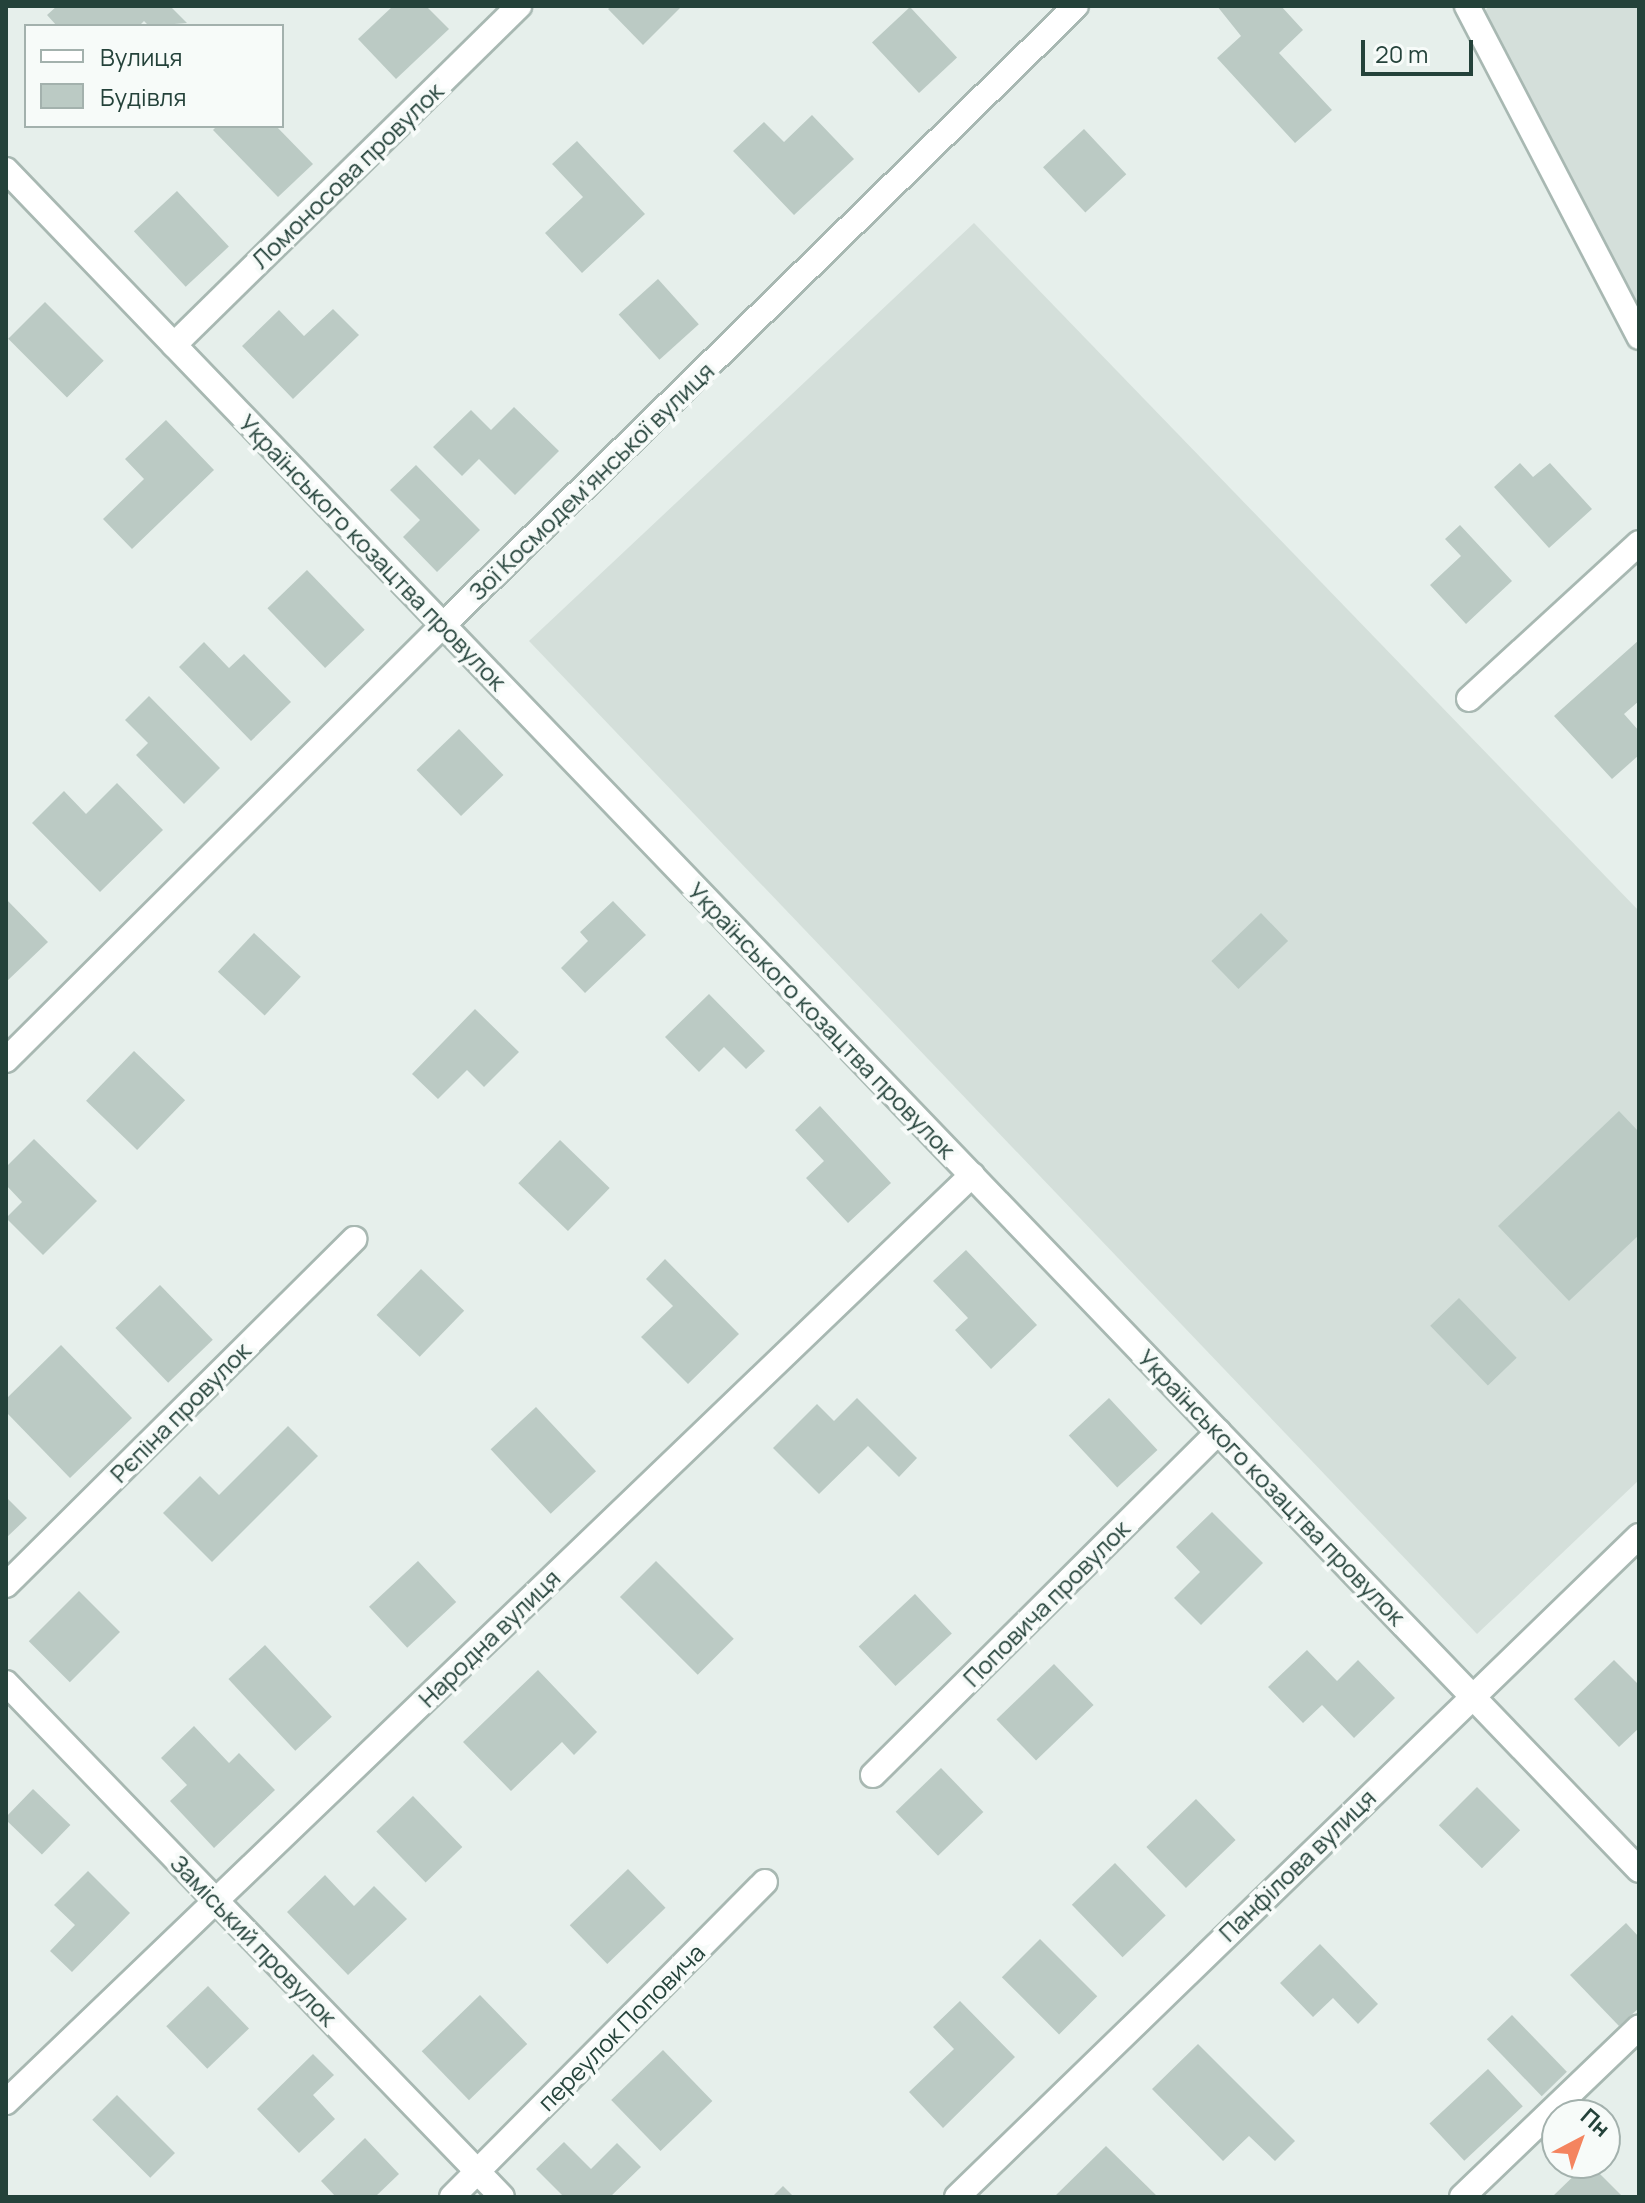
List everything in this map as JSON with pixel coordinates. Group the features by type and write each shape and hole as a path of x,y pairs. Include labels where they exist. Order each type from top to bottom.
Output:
{"street":[{"name":"Ломоносова провулок","path":"174,345 519,6"},
{"name":"Зої Космодем’янської вулиця","path":"6,1060 443,625 1076,6"},
{"path":"1467,6 1639,337"},
{"name":"Українського козацтва провулок","path":"6,170 1639,1870"},
{"path":"1469,699 1639,543"},
{"name":"Народна вулиця","path":"6,2102 972,1175"},
{"name":"Рєпіна провулок","path":"6,1585 354,1239"},
{"name":"Поповича провулок","path":"873,1775 1219,1432"},
{"name":"Панфілова вулиця","path":"957,2197 1471,1695 1639,1536"},
{"name":"Заміський провулок","path":"6,1683 502,2197"},
{"name":"переулок Поповича","path":"478,2172 765,1882"},
{"path":"1462,2197 1639,2027"},
{"path":"452,2197 478,2172"}],"shaded area":[{"path":"1489,6 1639,6 1639,312 1485,11"},
{"path":"974,223 1639,911 1639,1480 1477,1634 529,641"}],"building":[{"path":"57,6 170,6 187,23 55,24 47,15"},
{"path":"393,6 426,6 449,29 396,79 358,39"},
{"path":"612,6 682,6 643,45 608,9"},
{"path":"1217,6 1281,6 1303,30 1279,53 1332,110 1295,143 1217,58 1241,36"},
{"path":"910,7 957,57 919,93 872,42"},
{"path":"812,115 854,159 794,215 733,151 764,122 784,142"},
{"path":"278,128 313,164 278,197 213,130"},
{"path":"1084,129 1126,174 1085,213 1043,167"},
{"path":"577,141 645,214 582,273 545,233 583,197 552,164"},
{"path":"177,191 229,247 186,287 134,231"},
{"path":"658,279 699,324 659,360 619,314"},
{"path":"45,302 104,361 67,397 8,339"},
{"path":"333,309 359,335 293,399 242,346 279,310 304,336"},
{"path":"514,407 559,451 515,495 479,459 462,476 433,447 471,410 491,430"},
{"path":"166,420 214,470 132,549 103,519 144,479 125,459"},
{"path":"1520,463 1533,477 1550,463 1592,509 1549,548 1494,487"},
{"path":"416,465 480,530 437,572 403,537 420,520 390,490"},
{"path":"1460,525 1512,581 1466,624 1430,585 1461,556 1445,539"},
{"path":"307,570 365,630 325,668 267,608"},
{"path":"1639,640 1639,701 1624,714 1639,731 1639,755 1612,779 1554,716"},
{"path":"204,642 229,668 244,654 291,702 251,741 179,667"},
{"path":"149,696 220,768 184,804 136,755 148,743 125,720"},
{"path":"459,729 503,775 461,816 417,770"},
{"path":"117,783 163,830 100,892 32,823 64,791 86,814"},
{"path":"6,899 48,942 6,982"},
{"path":"613,901 646,935 585,993 561,968 588,941 580,932"},
{"path":"1261,913 1288,941 1238,989 1211,961"},
{"path":"254,933 301,977 265,1015 218,972"},
{"path":"709,994 765,1051 746,1069 724,1047 699,1072 665,1037"},
{"path":"475,1009 519,1052 484,1087 467,1070 438,1099 412,1074"},
{"path":"134,1051 185,1100 137,1150 86,1101"},
{"path":"820,1106 891,1183 848,1223 806,1178 824,1161 795,1130"},
{"path":"1619,1111 1639,1132 1639,1235 1569,1301 1498,1226"},
{"path":"34,1139 97,1201 43,1255 6,1218 22,1202 6,1185 6,1167"},
{"path":"560,1140 610,1188 568,1231 518,1183"},
{"path":"966,1250 1037,1325 991,1369 955,1330 968,1318 933,1281"},
{"path":"665,1259 739,1334 688,1384 641,1337 673,1306 646,1279"},
{"path":"421,1269 464,1311 420,1357 377,1315"},
{"path":"160,1285 213,1340 168,1383 115,1328"},
{"path":"1459,1298 1517,1358 1488,1385 1430,1326"},
{"path":"61,1345 132,1418 70,1478 6,1412 6,1399"},
{"path":"857,1398 917,1458 899,1477 868,1446 819,1494 773,1448 817,1404 834,1421"},
{"path":"1109,1398 1157,1450 1117,1487 1069,1436"},
{"path":"536,1407 596,1471 551,1514 491,1449"},
{"path":"288,1426 318,1456 212,1562 163,1513 200,1476 219,1495"},
{"path":"6,1497 27,1518 6,1538"},
{"path":"1212,1512 1263,1563 1201,1625 1174,1598 1200,1572 1176,1547"},
{"path":"418,1561 456,1602 407,1648 369,1607"},
{"path":"656,1561 734,1639 698,1675 620,1597"},
{"path":"79,1591 120,1632 70,1682 29,1641"},
{"path":"915,1594 952,1633 896,1686 859,1647"},
{"path":"265,1645 332,1717 295,1751 228,1679"},
{"path":"1307,1650 1337,1681 1358,1660 1395,1698 1354,1738 1322,1705 1303,1723 1268,1687"},
{"path":"1614,1660 1639,1685 1639,1728 1619,1747 1574,1699"},
{"path":"1054,1664 1094,1705 1036,1761 996,1720"},
{"path":"538,1670 597,1732 574,1755 562,1742 511,1791 463,1742"},
{"path":"194,1726 229,1763 239,1753 275,1790 214,1848 170,1801 187,1785 161,1758"},
{"path":"941,1768 983,1812 938,1856 896,1812"},
{"path":"1477,1787 1520,1830 1482,1868 1439,1825"},
{"path":"33,1789 70,1825 42,1855 6,1820"},
{"path":"413,1796 462,1847 426,1883 376,1831"},
{"path":"1196,1799 1236,1840 1186,1888 1146,1847"},
{"path":"1115,1863 1166,1916 1123,1957 1072,1905"},
{"path":"628,1869 666,1908 607,1964 570,1925"},
{"path":"88,1871 130,1913 72,1972 50,1951 75,1925 54,1905"},
{"path":"325,1875 354,1906 374,1886 407,1919 348,1975 287,1912"},
{"path":"1626,1923 1639,1937 1639,2008 1619,2026 1570,1975"},
{"path":"1040,1939 1097,1996 1059,2034 1002,1977"},
{"path":"1320,1944 1378,2004 1358,2024 1333,1998 1313,2017 1280,1983"},
{"path":"208,1986 249,2028 207,2069 166,2026"},
{"path":"480,1995 527,2044 469,2100 422,2051"},
{"path":"960,2001 1015,2057 943,2128 909,2092 954,2049 933,2027"},
{"path":"1512,2015 1567,2072 1542,2096 1487,2039"},
{"path":"1198,2044 1295,2141 1275,2161 1249,2136 1223,2161 1152,2089"},
{"path":"663,2050 712,2101 661,2151 611,2100"},
{"path":"313,2054 334,2075 313,2095 335,2119 299,2153 257,2109"},
{"path":"1488,2069 1523,2106 1464,2161 1429,2124"},
{"path":"117,2095 175,2153 150,2178 92,2120"},
{"path":"365,2138 399,2174 375,2197 336,2197 321,2181"},
{"path":"564,2142 591,2169 617,2143 641,2167 610,2197 564,2197 536,2169"},
{"path":"1106,2146 1158,2197 1054,2197"},
{"path":"1571,2179 1605,2179 1623,2197 1552,2197"},
{"path":"783,2186 794,2197 772,2197"}]}
